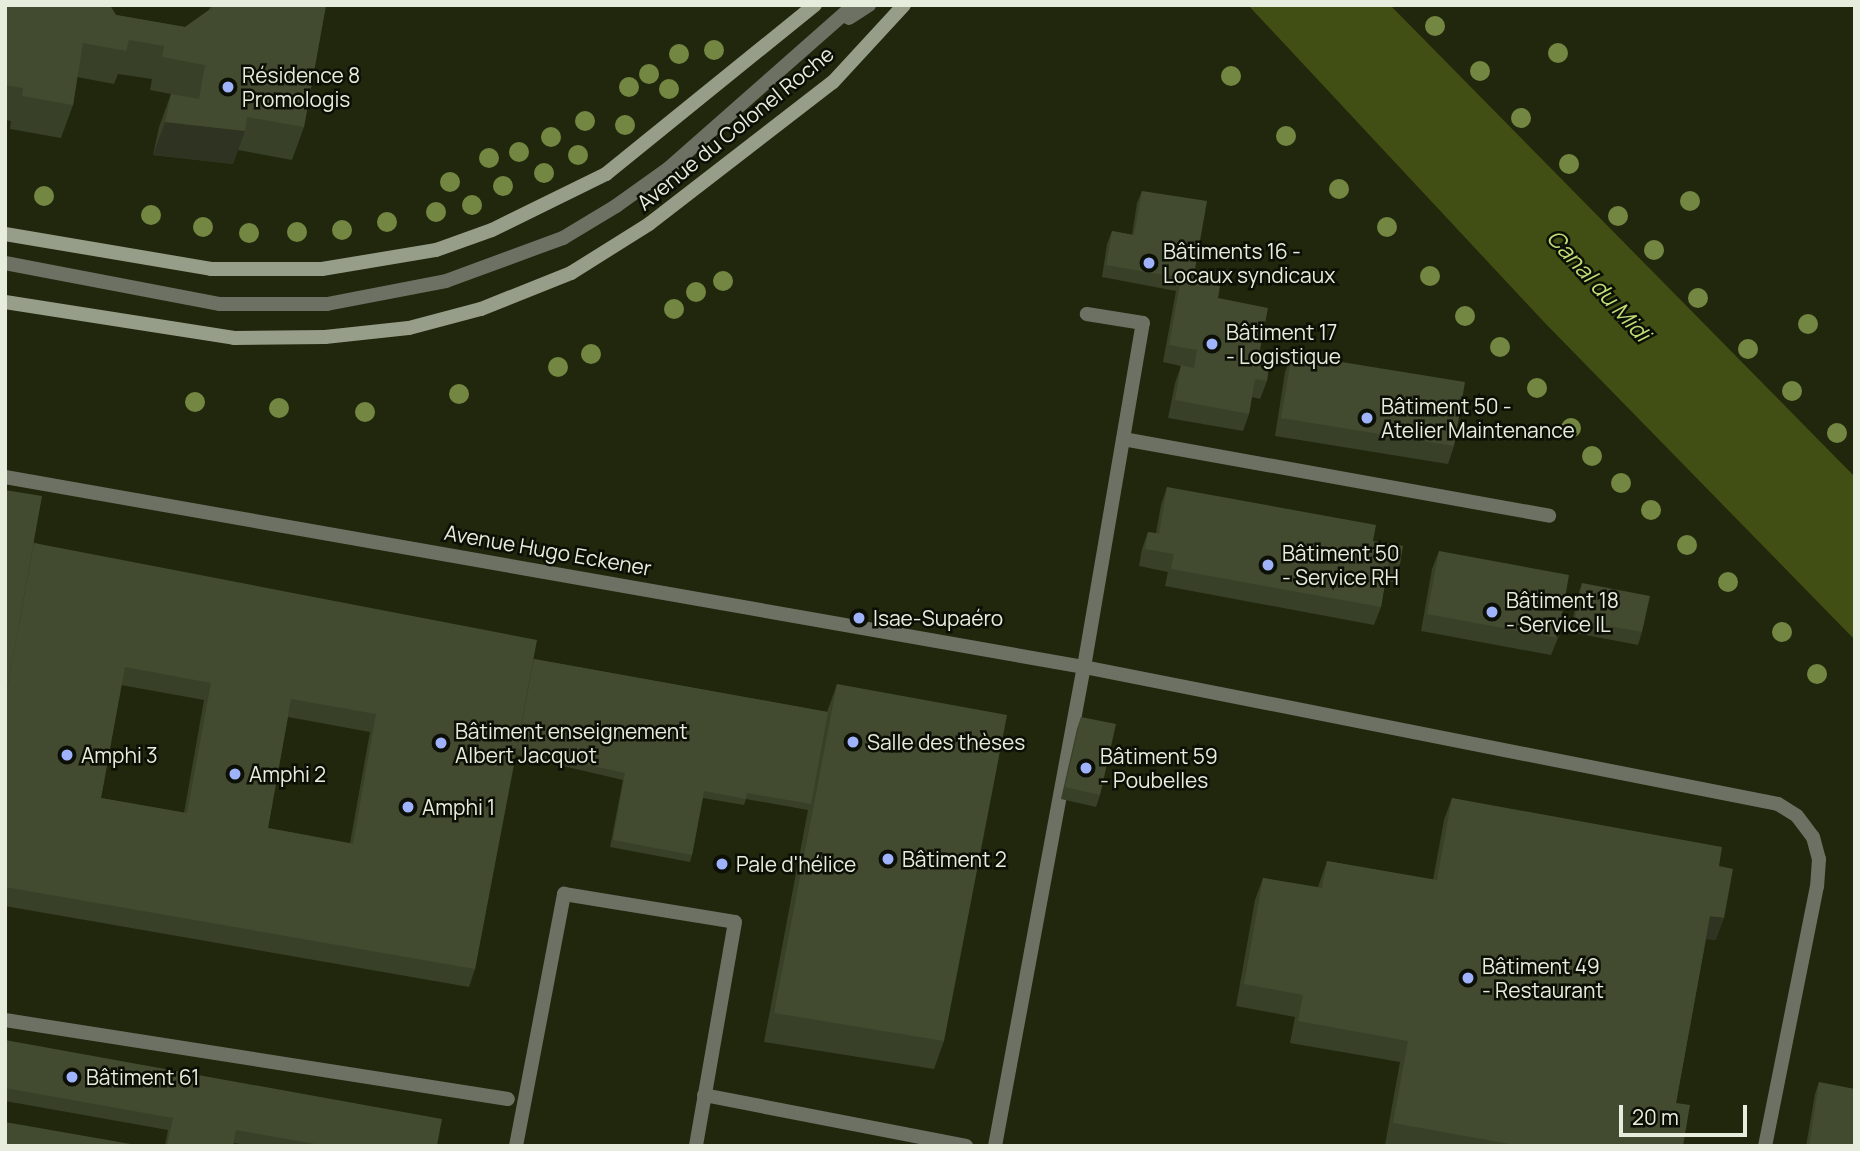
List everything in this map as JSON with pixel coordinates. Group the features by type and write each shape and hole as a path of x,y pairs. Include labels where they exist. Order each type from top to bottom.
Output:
{"street":[{"name":"Avenue du Colonel Roche","path":"5,234 211,269 322,269 436,250 492,230 606,174 815,5"},
{"path":"5,263 220,304 327,304 446,281 563,238 616,206 669,168 855,5"},
{"path":"805,49 869,5"},
{"name":"Avenue du Colonel Roche","path":"5,302 234,338 325,337 409,328 481,309 571,274 649,224 833,82 904,5"},
{"path":"995,1146 1084,667 1143,323 1087,314"},
{"path":"1123,439 1549,516"},
{"name":"Avenue Hugo Eckener","path":"5,477 1084,667 1778,804 1797,816 1813,837 1819,859 1817,886 1765,1146"},
{"path":"516,1146 564,894 735,922 696,1146"},
{"path":"5,1020 508,1099"},
{"path":"704,1095 966,1146"}],"water":[{"name":"Canal du Midi","path":"1248,5 1390,5 1855,477 1855,640 1544,322"}],"building":[{"name":"Résidence 8 Promologis","path":"5,5 110,5 116,15 185,27 216,5 326,5 304,127 247,117 245,131 165,122 171,94 199,99 205,65 162,57 164,46 129,40 126,51 83,43 73,105 22,96 23,88 5,85"},
{"name":"Bâtiments 16 - Locaux syndicaux","path":"1142,191 1207,201 1194,275 1182,273 1181,278 1106,265 1112,231 1134,235"},
{"name":"Bâtiment 17 - Logistique","path":"1182,273 1221,280 1218,298 1268,308 1258,360 1270,362 1267,381 1255,379 1249,414 1175,400 1181,365 1194,368 1197,350 1169,345"},
{"name":"Bâtiment 50 - Atelier Maintenance","path":"1292,354 1465,382 1454,446 1281,418"},
{"name":"Bâtiment 50 - Service RH","path":"1167,487 1376,525 1373,541 1403,546 1400,564 1389,562 1381,607 1171,569 1174,554 1145,549 1148,532 1159,534"},
{"path":"5,490 42,496 5,701"},
{"name":"Bâtiment enseignement Albert Jacquot","path":"34,543 537,640 475,969 5,887 5,702","holes":["125,667 211,683 187,813 101,798","291,699 376,714 353,844 268,828"]},
{"name":"Bâtiment 18 - Service IL","path":"1439,551 1569,575 1558,638 1427,614"},
{"path":"1582,583 1650,596 1642,632 1575,620"},
{"path":"534,659 828,712 811,804 747,793 746,799 704,791 692,855 613,840 625,773 517,749"},
{"path":"837,684 1007,715 944,1041 774,1013"},
{"name":"Bâtiment 59 - Poubelles","path":"1081,717 1116,724 1100,795 1065,787"},
{"name":"Bâtiment 49 - Restaurant","path":"1452,798 1722,847 1719,866 1733,869 1724,918 1710,916 1676,1103 1690,1105 1683,1146 1521,1146 1393,1123 1408,1041 1298,1021 1303,995 1244,984 1263,878 1322,888 1327,861 1437,880"},
{"name":"Bâtiment 61","path":"5,1040 442,1119 437,1146 327,1146 236,1130 233,1146 167,1146 173,1118 5,1088"},
{"path":"1819,1082 1855,1089 1855,1146 1809,1146"},
{"path":"5,1122 142,1146 5,1146"}],"place":[{"name":"Résidence 8 Promologis","path":"228,87"},
{"name":"Bâtiments 16 - Locaux syndicaux","path":"1149,263"},
{"name":"Bâtiment 17 - Logistique","path":"1212,344"},
{"name":"Bâtiment 50 - Atelier Maintenance","path":"1367,418"},
{"name":"Bâtiment 50 - Service RH","path":"1268,565"},
{"name":"Bâtiment 18 - Service IL","path":"1492,612"},
{"name":"Isae-Supaéro","path":"859,618"},
{"name":"Salle des thèses","path":"853,742"},
{"name":"Bâtiment enseignement Albert Jacquot","path":"441,743"},
{"name":"Amphi 3","path":"67,755"},
{"name":"Bâtiment 59 - Poubelles","path":"1086,768"},
{"name":"Amphi 2","path":"235,774"},
{"name":"Amphi 1","path":"408,807"},
{"name":"Bâtiment 2","path":"888,859"},
{"name":"Pale d'hélice","path":"722,864"},
{"name":"Bâtiment 49 - Restaurant","path":"1468,978"},
{"name":"Bâtiment 61","path":"72,1077"}]}
